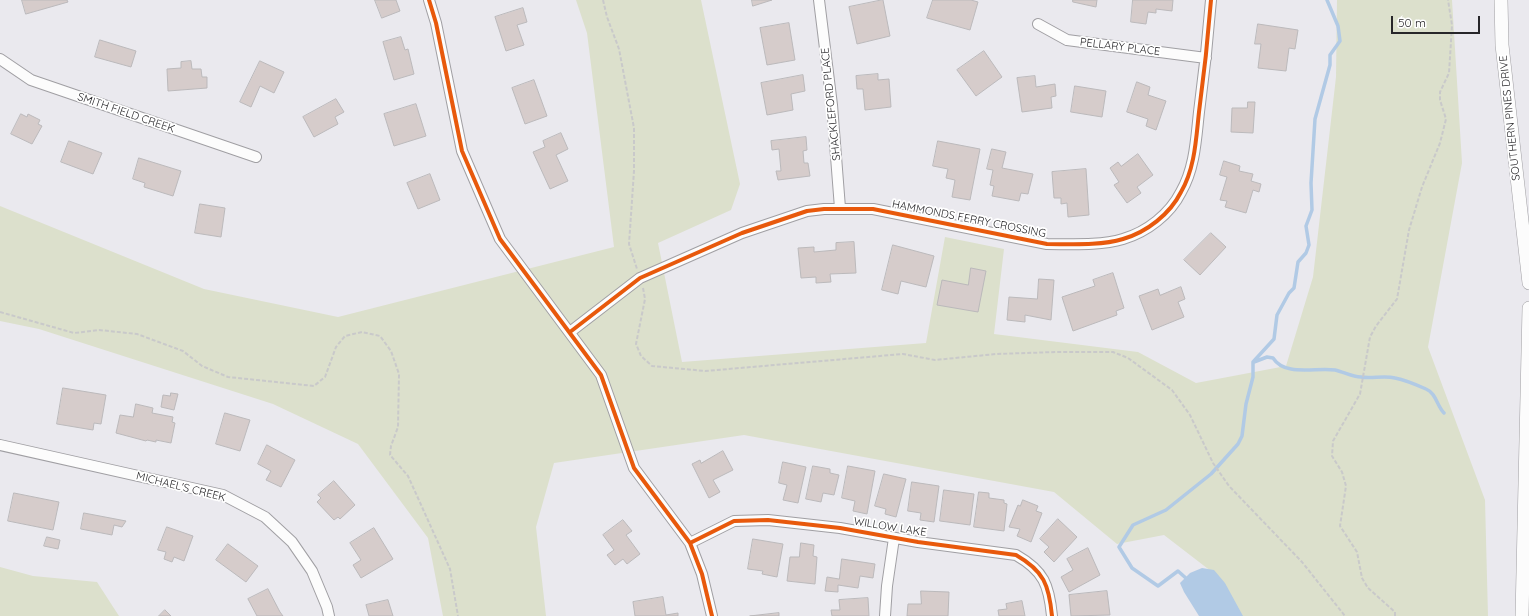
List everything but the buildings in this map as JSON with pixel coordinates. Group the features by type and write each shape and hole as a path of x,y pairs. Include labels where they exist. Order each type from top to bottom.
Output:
{"street":[{"path":"429,0 436,23 462,151 500,239 570,332 600,375 634,468 690,543 702,574 712,616"},
{"name":"SHACKLEFORD PLACE","path":"819,0 832,105 840,208"},
{"name":"HAMMONDS FERRY CROSSING","path":"570,332 640,278 710,246 786,217 813,210 840,208 873,210 1048,244 1109,242 1135,235 1165,214 1181,192 1188,177 1198,126 1211,0"},
{"name":"SOUTHERN PINES DRIVE","path":"1501,0 1502,44 1529,283"},
{"name":"PELLARY PLACE","path":"1038,24 1067,40 1206,58"},
{"name":"SMITH FIELD CREEK","path":"0,59 31,80 256,157"},
{"path":"1522,616 1529,308"},
{"name":"MICHAEL'S CREEK","path":"0,445 223,495 258,513 265,517 292,542 312,570 327,607 329,616"},
{"name":"WILLOW LAKE","path":"690,543 734,521 768,520 840,528 894,538 1016,555 1030,563 1045,579 1050,595 1052,616"},
{"path":"885,616 887,586 894,538"}],"path":[{"path":"604,0 607,17 619,49 634,128 634,171 629,244 645,299 636,344 641,356 652,366 705,372 903,354 935,360 996,354 1113,352 1128,358 1172,390 1190,415 1213,463 1229,486 1302,562 1345,616"},
{"path":"1395,616 1394,612 1389,606 1368,588 1362,578 1357,552 1340,526 1346,486 1342,472 1332,456 1333,441 1360,394 1370,337 1376,326 1397,299 1409,230 1422,187 1443,131 1446,119 1440,100 1440,92 1448,73 1452,25 1448,0"},
{"path":"0,312 74,334 99,330 137,334 183,350 202,366 228,376 314,386 325,377 336,347 345,336 362,332 380,336 391,351 399,374 398,427 391,446 390,455 408,476 450,569 458,616"}],"green space":[{"path":"576,0 701,0 740,184 731,210 658,243 682,362 926,343 945,237 1004,249 994,334 1138,352 1196,383 1286,366 1313,277 1336,77 1337,0 1452,0 1462,163 1428,347 1485,500 1488,616 1238,616 1216,575 1164,535 1117,544 1054,492 744,435 554,463 536,527 546,616 443,616 428,538 358,444 273,404 39,329 0,321 0,206 204,289 338,317 614,247 587,33"},
{"path":"0,567 33,576 97,582 119,616 0,616"}],"water":[{"path":"1202,568 1214,570 1225,583 1243,616 1199,616 1180,583 1190,573"}],"waterway":[{"path":"1188,580 1178,571 1158,586 1132,568 1119,547 1133,525 1166,510 1211,474 1238,444 1242,436 1246,404 1253,377 1253,362 1274,339 1277,315 1289,293 1294,288 1298,262 1306,253 1309,245 1306,226 1312,210 1311,183 1315,119 1330,65 1330,55 1340,41 1338,26 1327,0"},
{"path":"1254,362 1267,357 1273,358 1278,364 1293,369 1327,369 1358,377 1391,377 1399,379 1415,384 1432,393 1444,413"}],"cycle path":[{"path":"429,0 436,23 462,151 500,239 601,375 634,468 690,543 702,574 712,616"},
{"path":"570,332 640,278 742,233 807,211 824,209 873,209 1047,244 1105,243 1123,239 1141,232 1157,221 1171,208 1186,183 1196,143 1211,0"},
{"path":"690,543 734,521 768,520 840,528 918,542 1016,555 1039,573 1047,587 1052,616"}]}
